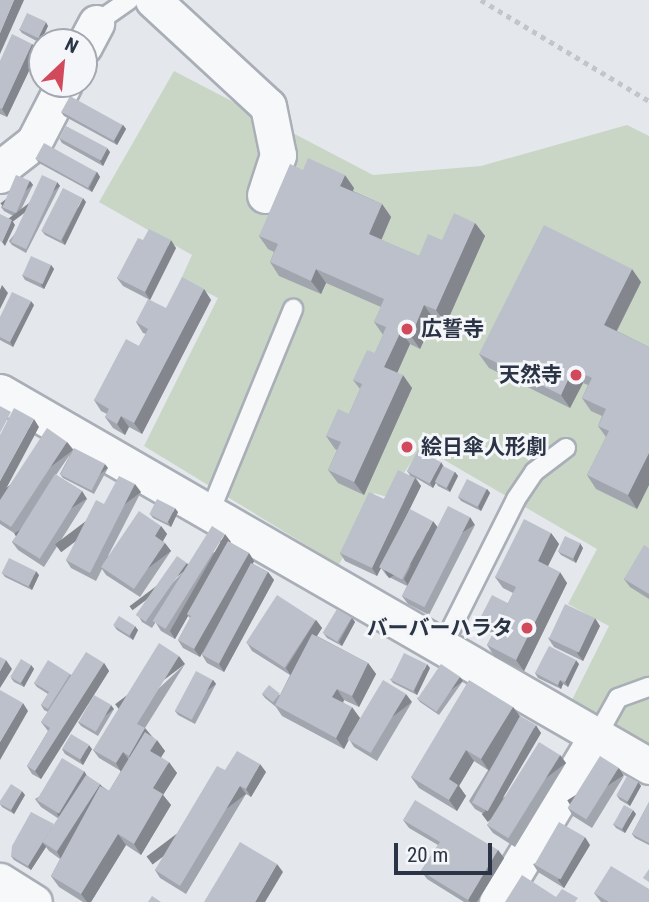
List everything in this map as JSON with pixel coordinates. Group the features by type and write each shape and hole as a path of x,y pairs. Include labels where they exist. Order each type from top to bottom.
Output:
{"street":[{"path":"153,0 268,106 278,155 265,195"},
{"path":"0,175 14,139 51,98"},
{"path":"0,392 106,449 209,514 598,734 649,766"},
{"path":"497,902 598,734"},
{"path":"0,881 34,902"}],"lane":[{"path":"97,28 129,0"},
{"path":"209,514 293,310"},
{"path":"442,647 516,499 534,472 566,448"},
{"path":"598,734 618,698 649,687"}],"path":[{"path":"481,0 649,101"}],"green space":[{"path":"174,71 373,175 481,166 627,125 649,136 649,756 569,706 609,626 568,604 597,549 422,447 387,497 374,493 339,565 144,446 218,298 181,279 192,255 99,202"}],"building":[{"path":"0,0 14,0 0,33"},
{"path":"27,13 46,22 43,28 28,28 28,33 19,29"},
{"path":"12,34 28,42 28,53 2,109 0,108 0,61"},
{"path":"69,98 74,98 122,125 114,141 61,112"},
{"path":"66,126 107,148 101,160 59,138"},
{"path":"44,143 96,172 88,188 35,159"},
{"name":"広誓寺","path":"308,158 345,175 340,186 382,204 369,234 419,256 428,234 442,240 454,213 475,223 436,310 424,305 411,336 401,331 384,367 403,375 354,482 328,470 341,442 326,436 338,409 349,414 362,384 353,380 367,350 375,353 386,327 374,322 384,299 316,269 311,281 270,262 278,244 259,236 290,164 303,170"},
{"path":"16,175 30,181 16,213 2,207"},
{"path":"42,175 57,182 26,249 11,242"},
{"path":"63,188 83,198 61,241 41,231"},
{"path":"0,214 12,220 2,242 0,241"},
{"name":"天然寺","path":"544,225 632,269 604,325 649,347 649,453 628,495 587,475 609,431 598,426 606,409 582,398 592,378 573,369 561,395 479,354"},
{"path":"149,229 171,240 145,292 117,278 138,238 143,240"},
{"path":"31,256 51,265 43,284 22,275"},
{"path":"182,277 204,289 134,423 121,416 117,424 105,417 109,409 94,400 126,339 139,346 148,329 136,322 148,299 166,308"},
{"path":"12,292 31,301 10,342 0,337 0,317"},
{"path":"0,406 11,412 0,433"},
{"path":"14,408 34,419 0,481 0,435"},
{"path":"47,428 67,442 11,527 0,520 0,500"},
{"path":"74,448 105,464 92,491 60,475"},
{"path":"418,450 441,462 430,483 407,471"},
{"path":"443,466 455,472 446,488 435,482"},
{"path":"398,470 415,478 372,568 340,553 369,492 384,499"},
{"path":"55,474 82,491 40,559 13,542"},
{"path":"119,476 135,484 90,573 66,560 96,500 104,504"},
{"path":"467,479 487,489 478,507 458,497"},
{"path":"157,499 175,508 167,523 149,514"},
{"path":"448,506 470,517 424,607 402,596"},
{"path":"410,509 433,521 402,579 379,567"},
{"path":"139,511 161,526 155,536 165,543 134,589 101,567"},
{"name":"バーバーハラタ","path":"524,519 551,533 538,561 560,572 516,660 487,645 516,587 495,577"},
{"path":"212,526 225,534 165,629 153,621"},
{"path":"565,536 580,543 573,559 558,551"},
{"path":"228,541 249,553 194,649 178,640 191,616 187,614"},
{"path":"644,545 649,548 649,594 624,579"},
{"path":"177,556 187,563 146,622 136,615"},
{"path":"9,558 36,571 29,586 2,573"},
{"path":"251,563 268,572 219,664 202,655"},
{"path":"277,595 316,620 285,668 246,643"},
{"path":"492,595 508,603 494,631 478,623"},
{"path":"565,604 595,618 579,652 549,638"},
{"path":"337,609 352,618 337,642 323,633"},
{"path":"119,616 135,626 129,635 113,625"},
{"path":"312,634 368,663 352,696 337,689 332,697 352,707 336,738 275,705"},
{"path":"159,643 179,656 137,724 145,728 129,756 123,752 116,763 93,750"},
{"path":"549,646 576,660 565,682 560,680 558,685 535,673"},
{"path":"86,652 104,663 35,771 27,766 50,728 41,722"},
{"path":"404,653 426,664 413,691 391,680"},
{"path":"0,657 6,660 0,671"},
{"path":"21,659 31,665 20,683 10,677"},
{"path":"48,660 70,674 48,709 41,705 49,692 34,683"},
{"path":"441,664 460,677 437,712 418,699"},
{"path":"196,671 213,680 192,720 175,711"},
{"path":"383,680 406,694 371,753 347,739"},
{"path":"469,680 513,707 481,759 466,750 449,779 458,785 449,800 411,777"},
{"path":"269,685 280,694 273,702 262,694"},
{"path":"0,690 23,703 0,742"},
{"path":"94,695 111,705 96,732 78,722"},
{"path":"520,716 536,725 488,811 472,803"},
{"path":"145,732 157,740 150,751 169,762 153,788 163,794 134,844 118,834 81,894 51,876 100,786 109,791"},
{"path":"71,734 89,745 80,759 62,749"},
{"path":"539,742 560,755 508,838 487,825"},
{"path":"237,751 260,764 246,789 240,786 180,886 155,870 217,766 225,770"},
{"path":"600,756 619,768 586,819 568,808"},
{"path":"62,758 84,771 59,813 37,800"},
{"path":"86,775 100,784 57,851 42,842"},
{"path":"627,776 638,782 628,802 616,795"},
{"path":"11,784 22,791 11,810 0,804 0,801"},
{"path":"415,800 498,850 468,900 421,871 440,842 403,820"},
{"path":"649,802 649,843 632,834"},
{"path":"624,805 633,810 622,829 613,824"},
{"path":"31,812 54,824 28,866 11,856 12,846"},
{"path":"559,822 585,837 560,879 534,864"},
{"path":"240,842 277,864 255,902 204,902"},
{"path":"611,866 649,889 649,902 609,902 594,893"},
{"path":"649,869 649,882 643,878"},
{"path":"522,875 556,897 562,889 578,898 575,902 505,902"},
{"path":"152,896 161,902 148,902"}],"place":[{"name":"広誓寺","path":"407,329"},
{"name":"天然寺","path":"576,375"},
{"name":"絵日傘人形劇","path":"407,447"},
{"name":"バーバーハラタ","path":"527,628"}]}
